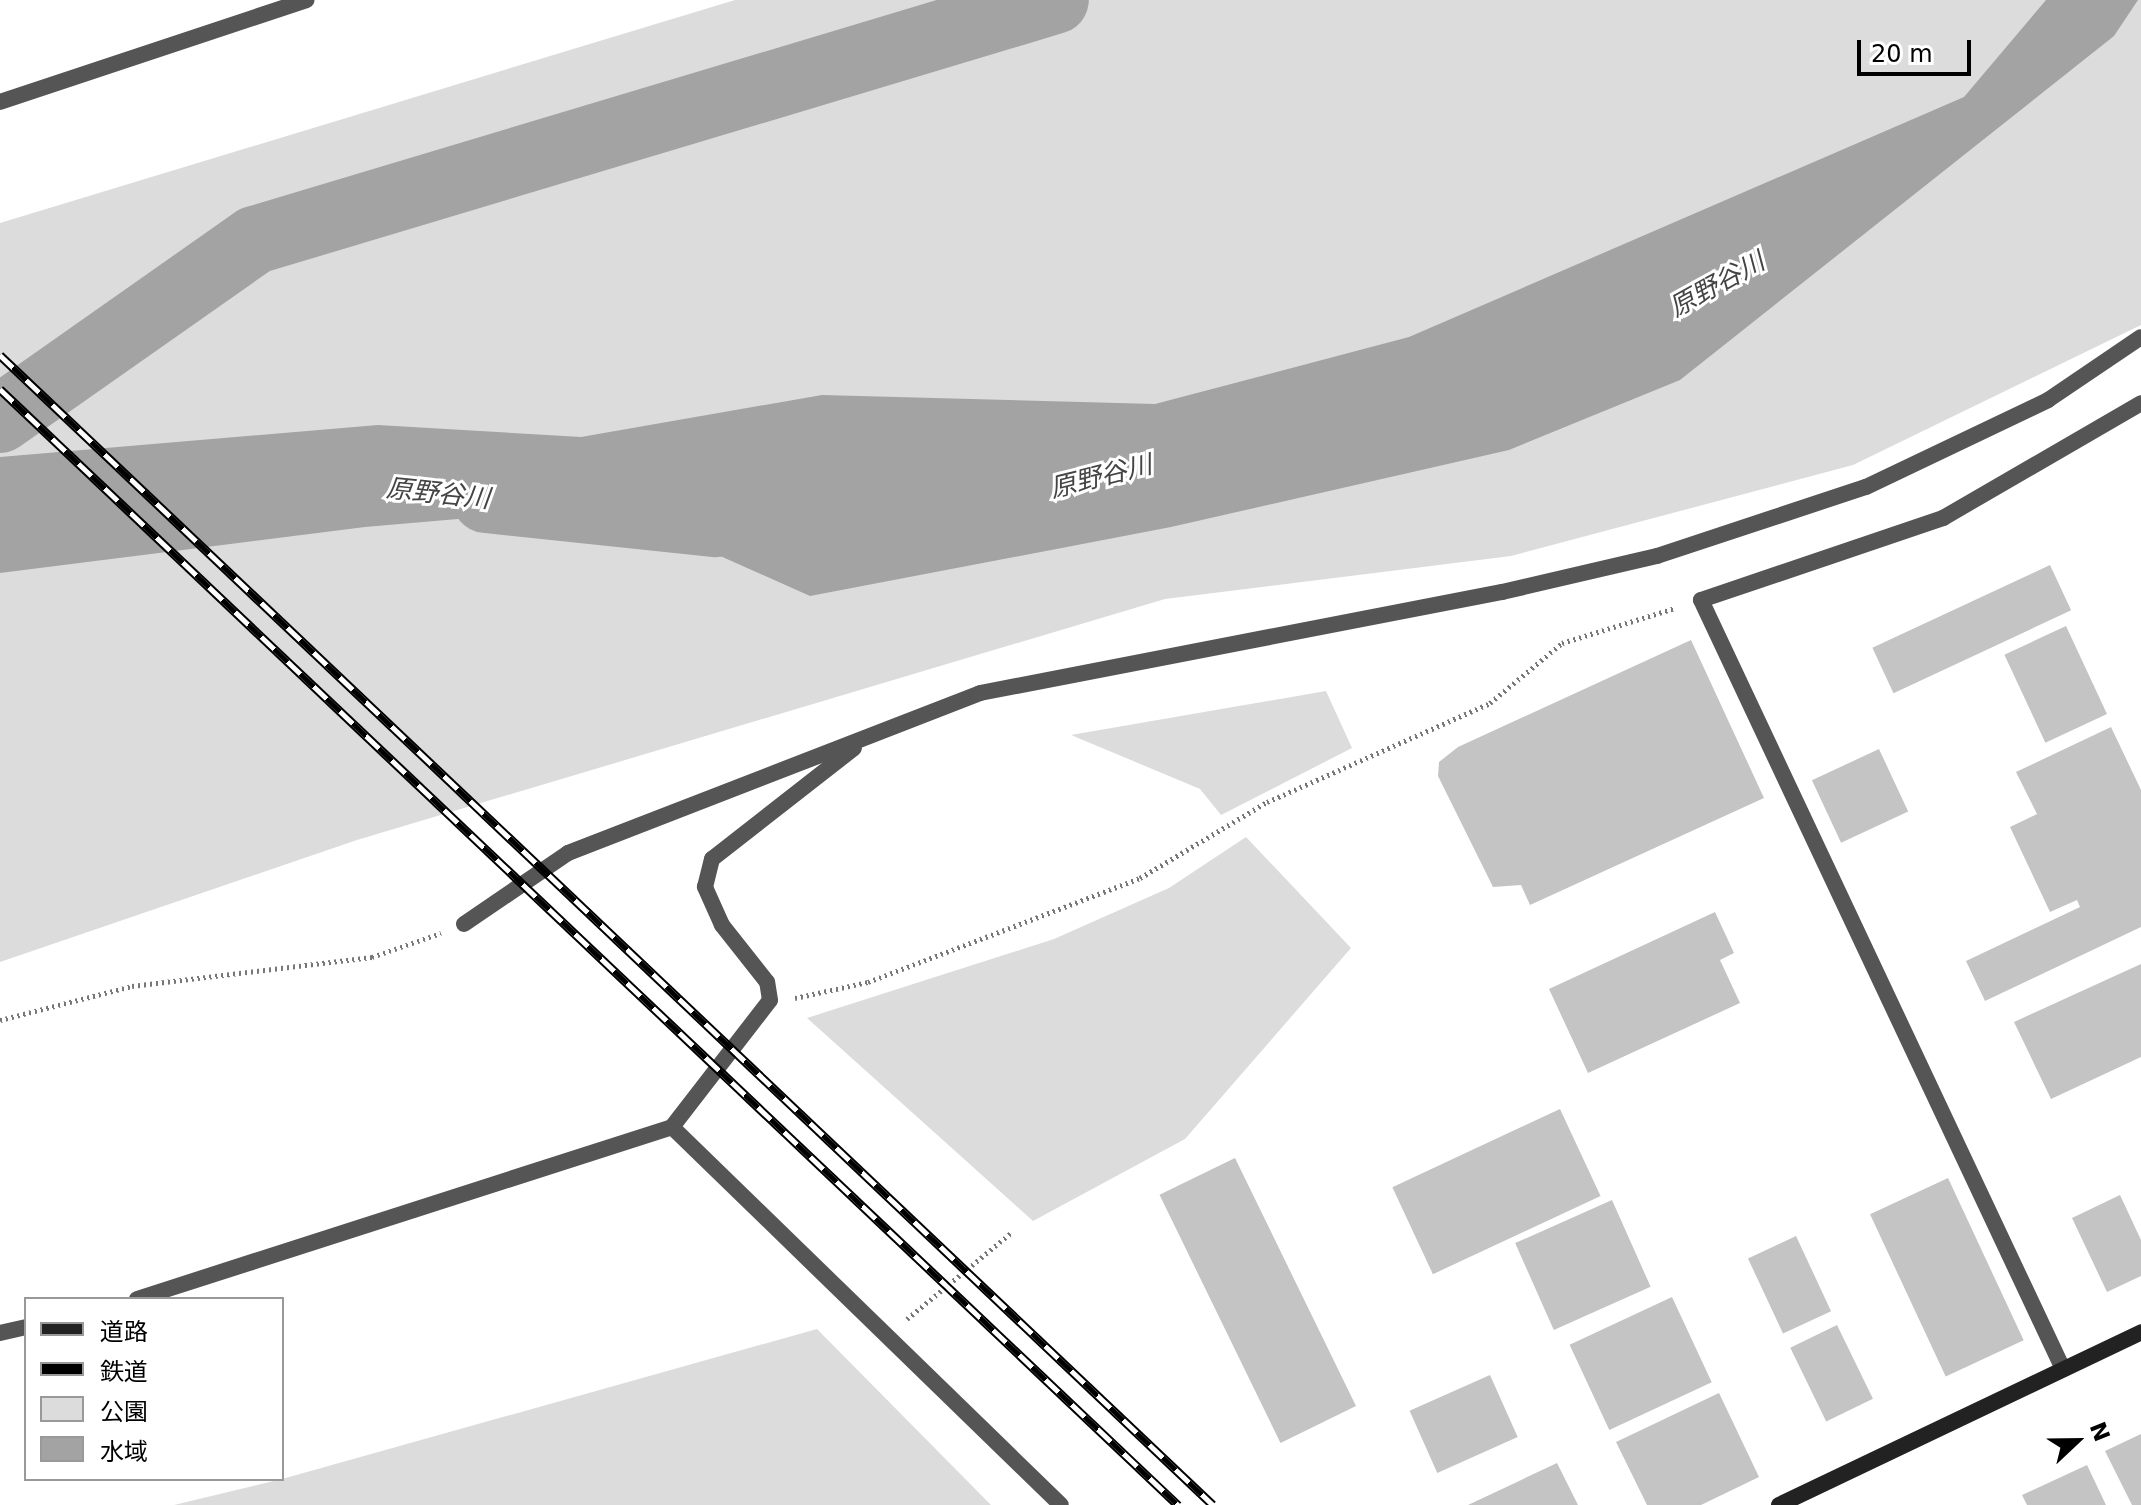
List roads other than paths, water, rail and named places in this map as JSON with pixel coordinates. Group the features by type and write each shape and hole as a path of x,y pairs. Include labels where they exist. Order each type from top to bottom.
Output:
{"street":[{"path":"0,102 306,0"},
{"path":"464,924 568,853 980,693 1657,556 1866,487 2048,400 2141,337"},
{"path":"2063,1369 1701,600 1943,518 2141,403"},
{"path":"143,1297 672,1127 770,1000 767,982 722,925 705,887 712,859 813,774 885,728"},
{"path":"672,1127 1061,1505"},
{"path":"0,1333 24,1327"},
{"path":"1779,1505 2141,1332"}],"water":[{"path":"2046,0 2138,0 2114,36 1680,380 1509,450 1171,527 810,596 608,506 365,527 0,573 0,457 378,425 581,437 822,395 1155,404 1409,337 1964,97"}],"waterway":[{"name":"原野谷川","path":"0,419 255,240 1055,0"},
{"name":"原野谷川","path":"486,499 716,523"}],"railway":[{"path":"0,355 1213,1505"},
{"path":"0,389 1178,1505"}]}
